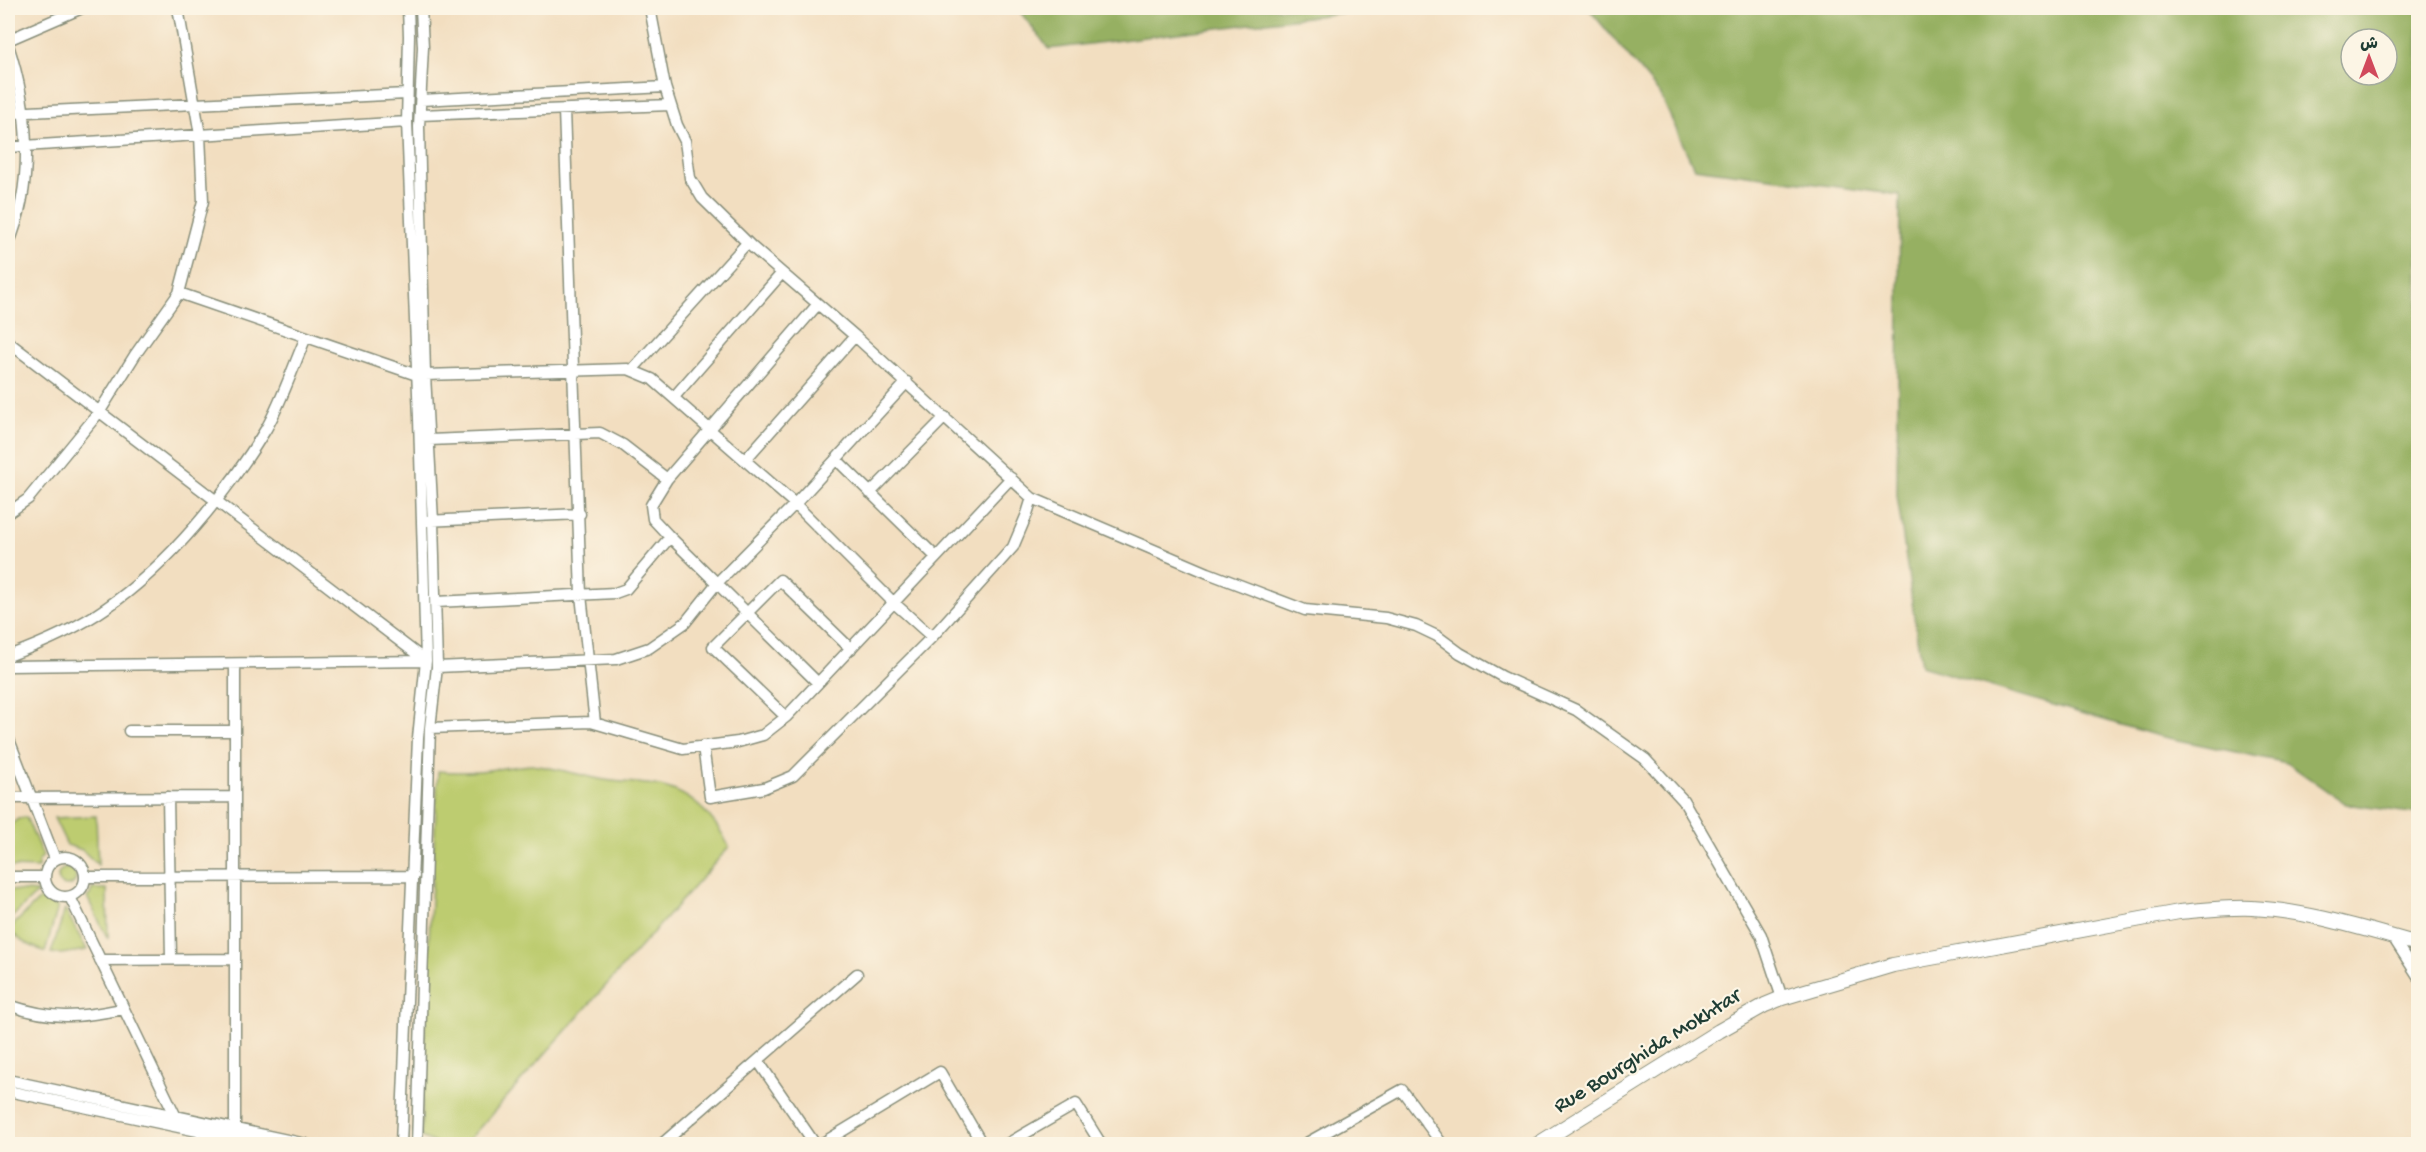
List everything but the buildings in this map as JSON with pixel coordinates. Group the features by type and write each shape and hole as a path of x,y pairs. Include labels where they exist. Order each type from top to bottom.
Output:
{"main road":[{"name":"Rue Bourghida Mokhtar","path":"1538,1144 1719,1031 1765,1005 1893,965 2179,912 2216,908 2274,910 2322,919 2418,944"}],"street":[{"path":"8,40 82,8"},
{"path":"8,513 28,499 100,411 135,355 179,293 204,201 200,135 178,8"},
{"path":"408,8 407,122 428,521 436,602 437,667 430,728 417,1144"},
{"path":"401,1144 418,738 426,661 429,440 421,375 420,115 423,47 420,8"},
{"path":"650,8 665,87 685,141 690,178 702,198 747,243 907,382 1032,498 1208,573 1305,610 1386,618 1416,626 1437,636 1460,653 1503,677 1576,710 1645,759 1683,800 1761,935 1782,998"},
{"path":"8,45 18,76 24,112 26,146 22,192 8,245"},
{"path":"421,100 665,87"},
{"path":"8,113 407,94"},
{"path":"420,115 670,105"},
{"path":"564,110 581,595 595,723"},
{"path":"8,147 407,122"},
{"path":"632,370 747,243"},
{"path":"674,397 782,273"},
{"path":"179,293 421,375 632,370 652,379 795,504 893,602 932,637"},
{"path":"818,304 667,479 651,505 653,519 818,683"},
{"path":"745,460 855,336"},
{"path":"8,656 42,644 106,609 164,561 216,500 266,428 306,337"},
{"path":"8,342 426,661"},
{"path":"437,667 616,658 648,648 685,623 717,583 837,460 907,382"},
{"path":"870,493 945,417"},
{"path":"429,440 600,433 608,436 667,479"},
{"path":"837,460 936,557"},
{"path":"430,728 550,722 595,723 621,733 683,749 738,742 763,735 786,717 1011,478"},
{"path":"703,746 710,797 764,788 793,776 932,637 1013,547 1032,498"},
{"path":"428,521 579,514"},
{"path":"436,602 615,593 626,589 670,537"},
{"path":"786,717 713,647 780,580 851,649"},
{"path":"8,666 426,661"},
{"path":"235,665 235,1134"},
{"path":"129,731 235,731"},
{"path":"8,737 55,859"},
{"path":"168,797 171,958"},
{"path":"8,798 235,797"},
{"path":"62,857 76,859 85,870 86,877 82,890 70,897 64,897 53,893 45,877 48,867 55,859 62,857"},
{"path":"86,877 414,876"},
{"path":"8,877 45,877"},
{"path":"70,897 180,1128"},
{"path":"2393,937 2418,976"},
{"path":"100,960 235,959"},
{"path":"662,1144 857,974"},
{"path":"8,1005 30,1012 77,1017 123,1009"},
{"path":"758,1061 815,1144"},
{"path":"821,1144 838,1140 940,1072 982,1144"},
{"path":"8,1080 176,1116 235,1134 259,1144"},
{"path":"1305,1144 1402,1090 1442,1144"},
{"path":"8,1091 180,1128 306,1144"},
{"path":"1007,1144 1076,1104 1101,1144"}],"green space":[{"path":"1017,8 1381,8 1049,49"},
{"path":"1588,8 2418,8 2418,814 2346,804 2287,763 2155,735 1921,666 1897,495 1900,195 1694,168 1660,94"},
{"path":"532,765 606,780 654,785 679,792 708,815 729,847 465,1144 437,1144 421,1137 438,771 473,771"},
{"path":"96,816 98,865 82,850 67,845 54,818"},
{"path":"26,817 43,856 38,862 38,868 8,867 8,827 18,819"},
{"path":"67,868 73,871 76,877 73,883 67,886 61,883 58,877 61,871"},
{"path":"92,889 107,889 108,939 87,897"},
{"path":"8,890 38,892 8,921"},
{"path":"41,898 58,907 45,952 25,943 8,930"},
{"path":"65,909 87,950 61,954 51,953"}]}
